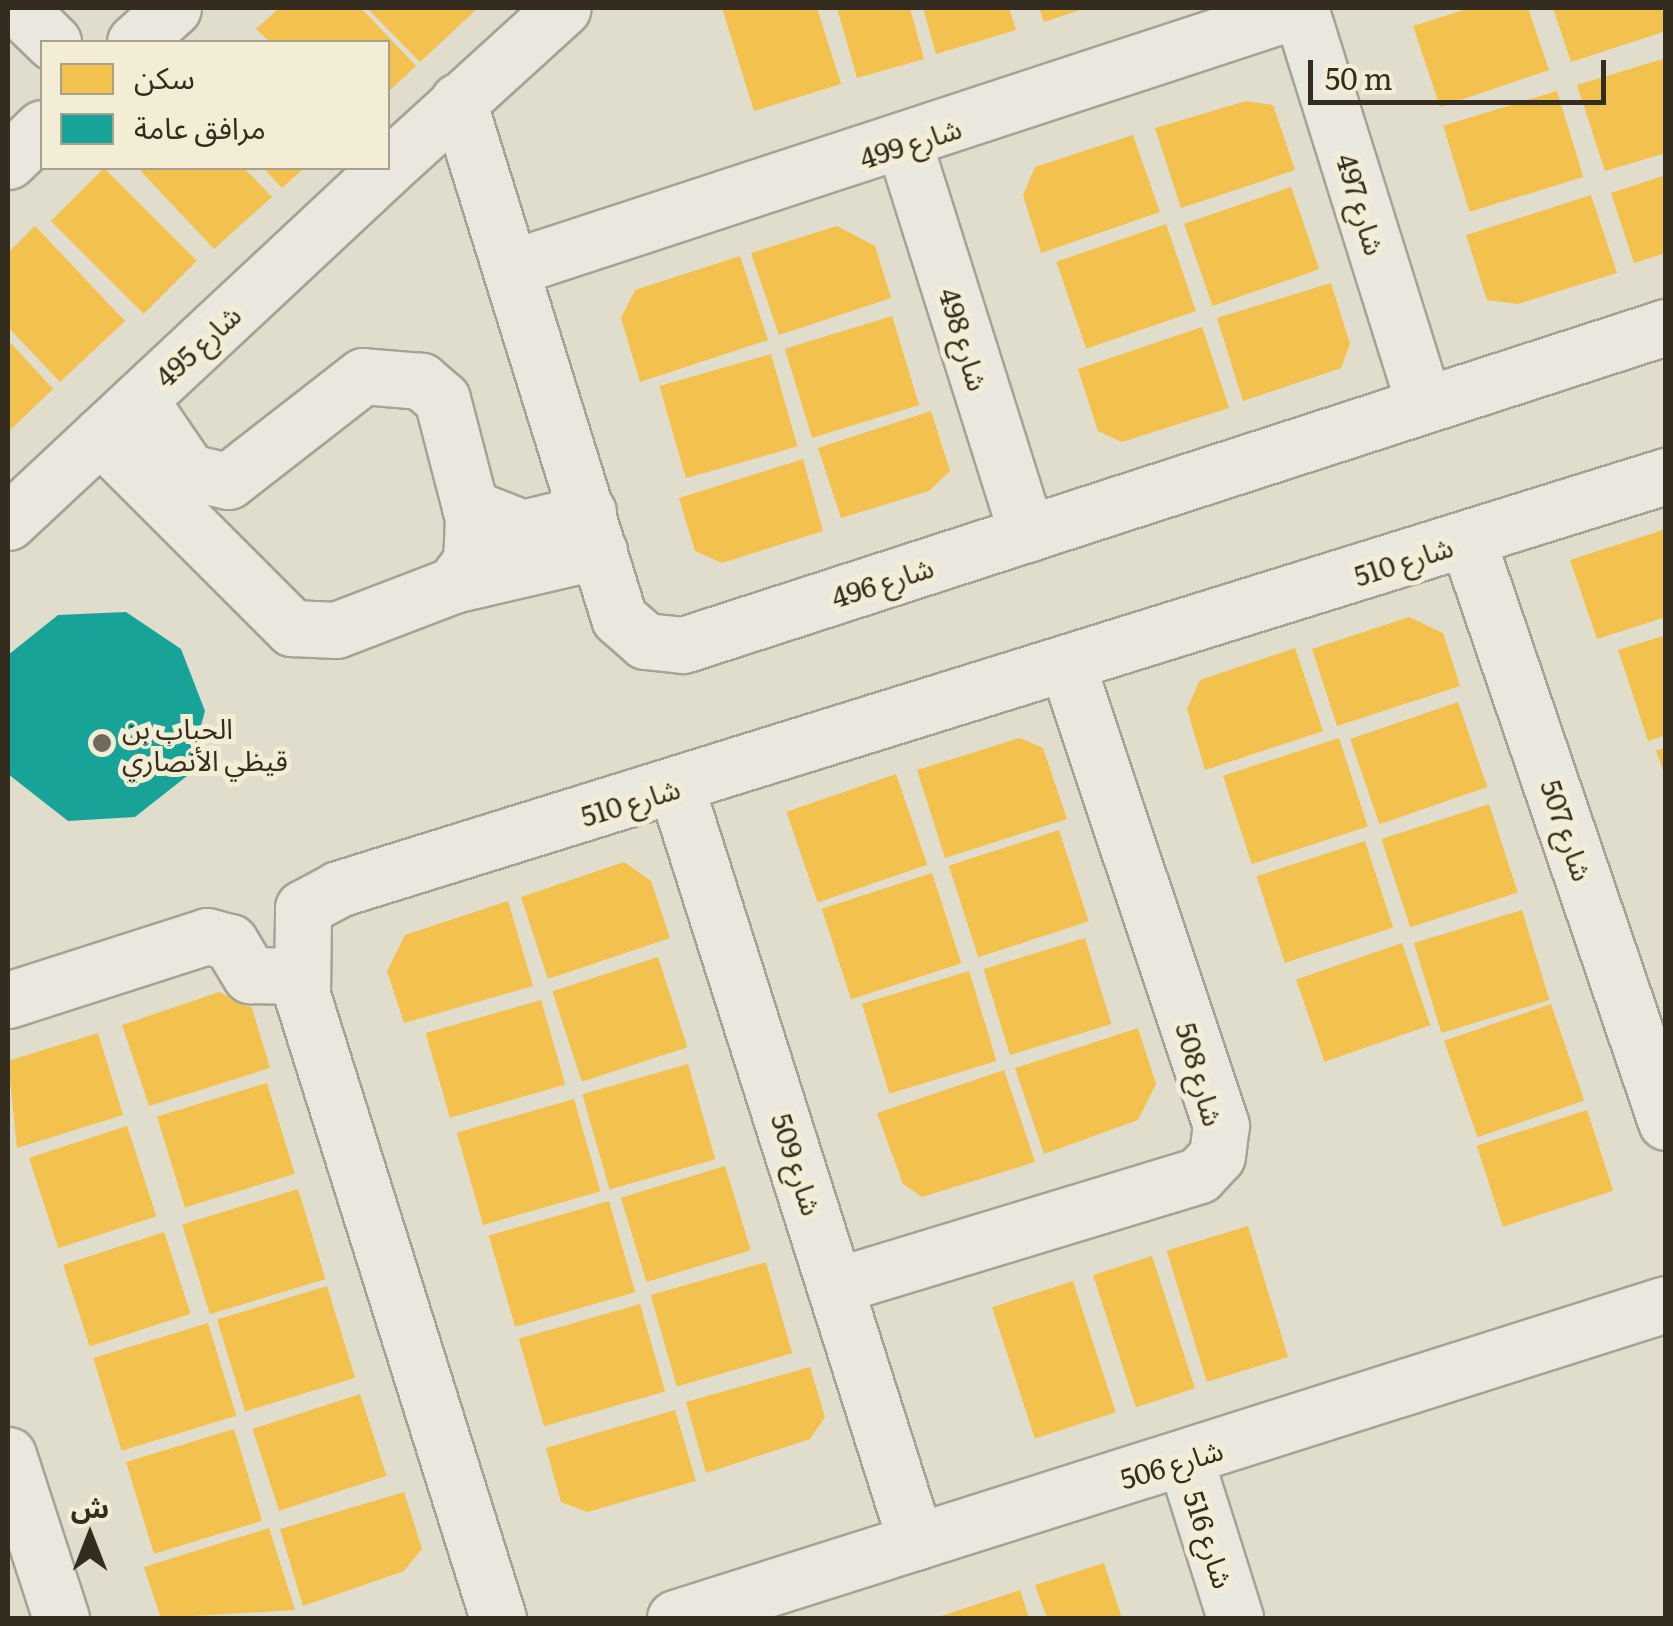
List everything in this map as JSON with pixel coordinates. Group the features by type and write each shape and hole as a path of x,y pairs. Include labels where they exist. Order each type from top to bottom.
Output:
{"street":[{"path":"18,8 52,40"},
{"path":"137,40 173,8"},
{"name":"شارع 495","path":"390,164 563,8"},
{"name":"شارع 499","path":"516,266 904,144 1300,8"},
{"name":"شارع 497","path":"1300,8 1424,402"},
{"name":"شارع 496","path":"458,101 516,266 619,618 644,642 683,645 1424,402 1666,328"},
{"path":"8,161 40,130"},
{"name":"شارع 498","path":"904,144 1027,534"},
{"name":"شارع 495","path":"8,522 384,170"},
{"path":"215,554 241,478 363,376 393,372 442,400 470,507 474,547 454,584"},
{"path":"139,400 189,472 241,478"},
{"path":"100,436 278,619 309,633 594,532"},
{"name":"شارع 510","path":"498,1618 300,976 304,908 338,888 1068,668 1666,476"},
{"path":"470,507 524,528 594,532"},
{"name":"شارع 507","path":"1468,539 1652,1027 1666,1122"},
{"name":"شارع 508","path":"838,1284 1199,1175 1217,1156 1221,1125 1068,668"},
{"name":"شارع 509","path":"676,788 838,1284 916,1542"},
{"path":"8,1000 207,936 230,942 250,974 300,976"},
{"name":"شارع 506","path":"675,1618 1666,1304"},
{"path":"8,1455 23,1558 60,1618"},
{"name":"شارع 516","path":"1185,1459 1235,1618"}],"building: سكن":[{"path":"279,8 361,8 416,66 390,90 390,40 268,40 256,29"},
{"path":"367,8 478,8 420,62"},
{"path":"722,8 817,8 841,84 754,111"},
{"path":"837,8 910,8 924,59 857,78"},
{"path":"923,8 1009,8 1016,30 936,54"},
{"path":"1039,8 1086,8 1044,22"},
{"path":"1470,8 1528,8 1549,70 1440,107 1413,26"},
{"path":"1553,8 1662,8 1666,31 1571,62"},
{"path":"1666,58 1666,153 1605,171 1577,85"},
{"path":"1557,91 1583,177 1470,212 1443,126"},
{"path":"1246,101 1273,105 1295,170 1181,208 1155,128"},
{"path":"1133,135 1160,212 1041,253 1023,195 1035,167"},
{"path":"102,170 197,261 144,314 51,221"},
{"path":"140,170 246,170 272,197 214,249"},
{"path":"265,170 302,170 282,188"},
{"path":"1666,175 1666,253 1634,263 1611,193"},
{"path":"1291,187 1319,269 1212,306 1184,224"},
{"path":"1591,195 1617,273 1518,304 1487,300 1466,235"},
{"path":"1166,224 1196,311 1086,349 1056,262"},
{"path":"35,226 125,321 60,382 8,327 8,253"},
{"path":"837,226 875,246 891,298 779,335 751,253"},
{"path":"740,256 768,340 640,382 621,318 635,290"},
{"path":"1331,283 1350,344 1341,368 1243,401 1217,318"},
{"path":"892,316 919,405 812,438 785,349"},
{"path":"1202,327 1229,408 1122,442 1098,431 1078,369"},
{"path":"8,340 53,389 8,432"},
{"path":"771,354 797,446 686,478 659,386"},
{"path":"931,411 950,471 929,491 841,518 818,448"},
{"path":"803,459 823,531 722,563 695,551 679,498"},
{"path":"1666,529 1666,617 1597,639 1570,560"},
{"path":"1409,617 1443,633 1460,686 1337,726 1312,649"},
{"path":"1666,635 1666,735 1648,741 1618,650"},
{"path":"1295,648 1323,731 1205,770 1187,709 1200,680"},
{"path":"1458,702 1487,787 1380,824 1350,739"},
{"path":"1020,738 1043,748 1067,819 945,858 917,770"},
{"path":"1339,738 1368,826 1252,864 1223,776"},
{"path":"1666,748 1666,777 1665,777 1656,750"},
{"path":"896,774 927,865 818,903 786,812"},
{"path":"1489,804 1518,892 1410,927 1382,839"},
{"path":"1059,830 1089,921 978,957 949,866"},
{"path":"1365,841 1393,928 1285,963 1257,876"},
{"path":"624,862 651,881 670,938 548,979 521,897"},
{"path":"932,873 961,963 851,999 822,909"},
{"path":"508,901 533,986 404,1023 387,971 405,935"},
{"path":"1522,910 1549,1000 1441,1033 1414,943"},
{"path":"1085,938 1111,1024 1010,1055 984,969"},
{"path":"1402,943 1430,1025 1324,1062 1296,979"},
{"path":"658,957 687,1047 582,1082 552,991"},
{"path":"969,971 996,1061 889,1094 862,1004"},
{"path":"219,992 252,1008 270,1068 149,1106 122,1025"},
{"path":"541,1000 565,1085 450,1118 426,1033"},
{"path":"1551,1004 1584,1100 1477,1137 1444,1041"},
{"path":"1138,1028 1156,1084 1138,1120 1044,1154 1015,1068"},
{"path":"98,1033 123,1115 17,1148 8,1061"},
{"path":"688,1064 715,1159 610,1189 582,1094"},
{"path":"1004,1070 1035,1162 922,1197 903,1184 877,1113"},
{"path":"267,1083 295,1174 185,1207 157,1117"},
{"path":"574,1099 600,1191 483,1225 457,1133"},
{"path":"1587,1110 1613,1191 1503,1227 1477,1146"},
{"path":"127,1126 156,1216 58,1248 29,1158"},
{"path":"725,1166 751,1250 646,1282 621,1198"},
{"path":"298,1189 325,1279 210,1314 182,1224"},
{"path":"609,1201 635,1292 515,1327 489,1235"},
{"path":"1248,1226 1288,1357 1207,1382 1167,1251"},
{"path":"164,1232 191,1314 90,1347 63,1265"},
{"path":"1152,1256 1195,1388 1136,1407 1093,1275"},
{"path":"766,1262 792,1353 677,1386 651,1295"},
{"path":"1073,1281 1116,1412 1035,1439 992,1307"},
{"path":"327,1286 355,1378 245,1411 217,1320"},
{"path":"640,1304 665,1391 544,1426 519,1339"},
{"path":"208,1323 236,1416 122,1451 93,1358"},
{"path":"810,1367 825,1417 810,1439 706,1473 686,1402"},
{"path":"360,1394 387,1476 279,1511 253,1429"},
{"path":"675,1410 696,1481 587,1512 561,1502 546,1448"},
{"path":"234,1429 262,1521 154,1554 126,1462"},
{"path":"404,1492 422,1549 404,1571 303,1606 280,1529"},
{"path":"269,1528 295,1610 161,1618 144,1567"},
{"path":"1104,1563 1122,1618 1047,1618 1035,1585"},
{"path":"1020,1590 1029,1618 935,1618"}],"building: مرافق عامة":[{"name":"الحباب بن قيظي الأنصاري","path":"126,612 181,649 205,711 187,776 135,817 68,821 8,774 8,655 58,615"}],"place":[{"name":"الحباب بن قيظي الأنصاري","path":"102,743"}]}
